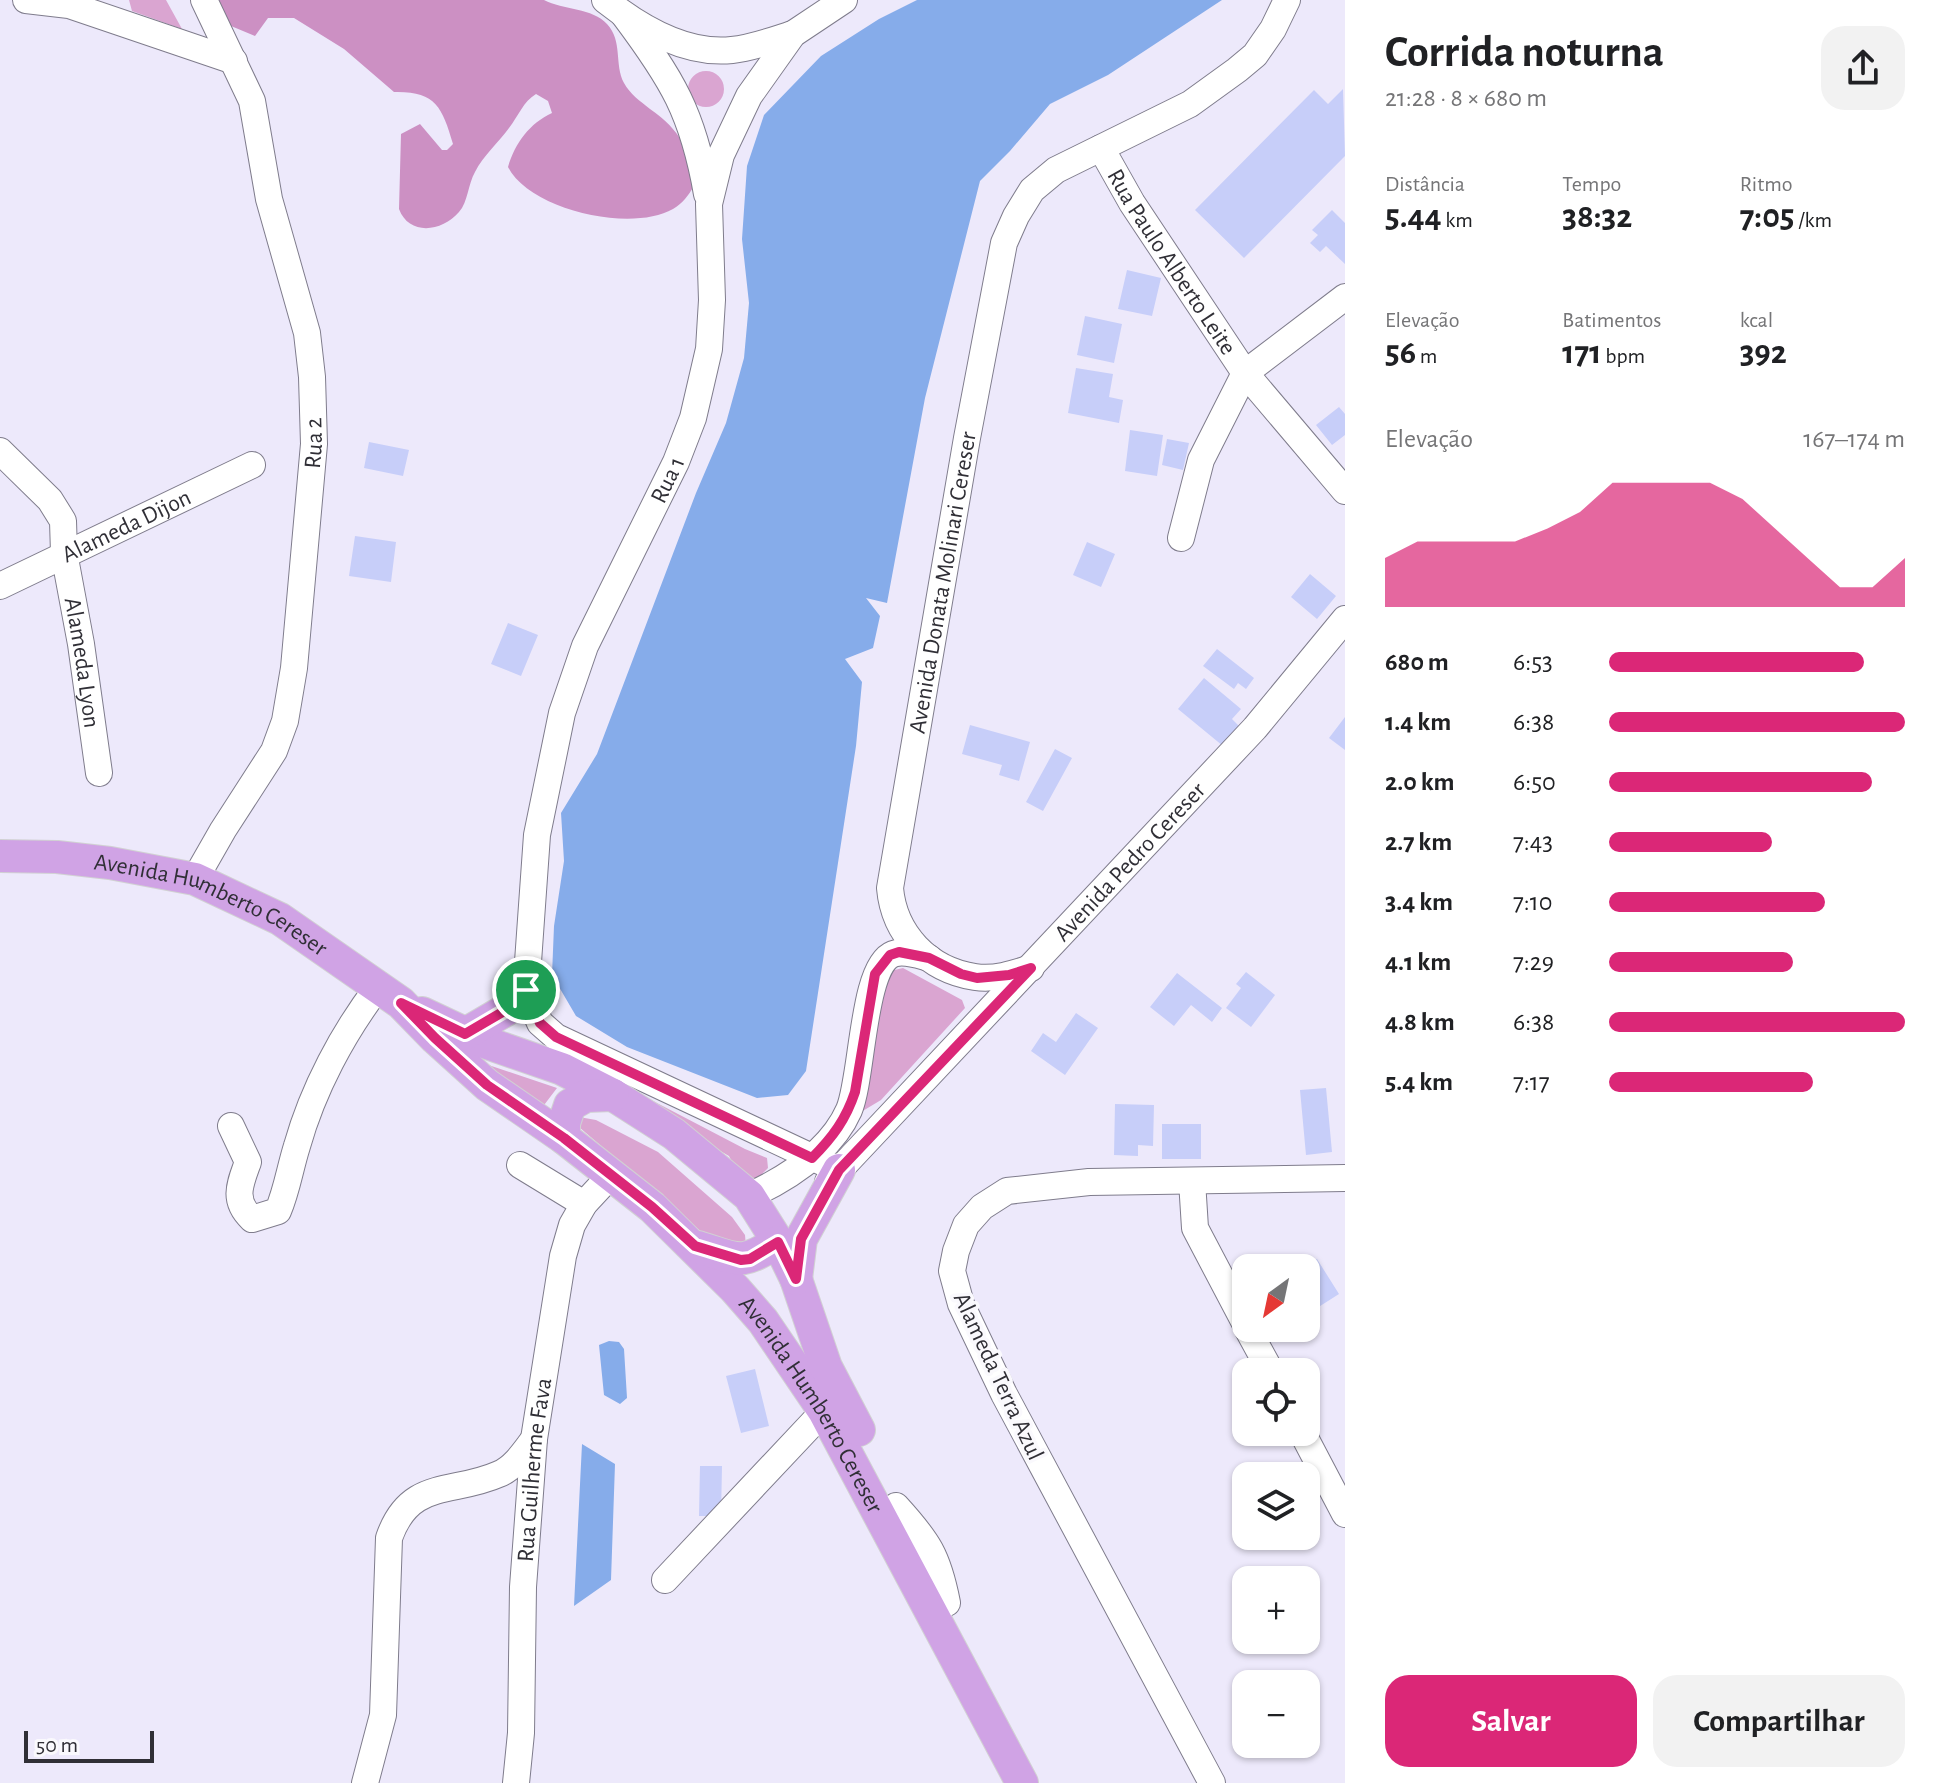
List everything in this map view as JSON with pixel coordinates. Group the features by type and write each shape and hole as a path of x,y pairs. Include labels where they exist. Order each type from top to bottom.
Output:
{"main road":[{"name":"Avenida Humberto Cereser","path":"0,856 57,857 110,863 195,879 280,919 390,995 465,1034 562,1069 613,1095 674,1134 749,1196 778,1242 796,1279 826,1367 896,1506 1046,1783"},
{"path":"465,1034 506,1010 526,990"},
{"name":"Avenida Humberto Cereser","path":"390,995 487,1085 564,1138 695,1246 763,1321 824,1411 1022,1783"},
{"path":"564,1138 565,1114 570,1105 586,1096 613,1095"},
{"path":"796,1279 801,1239 825,1164"},
{"path":"695,1246 741,1260 750,1259 778,1242"}],"street":[{"path":"26,0 74,2 234,61"},
{"path":"167,38 183,34 191,27 203,0"},
{"name":"Rua 2","path":"195,879 274,751 285,721 294,668 314,444 307,333 269,199 252,101 203,0"},
{"name":"Rua 1","path":"526,990 537,835 562,713 585,646 676,462 702,387 709,349 712,300 709,204 721,155 732,127 756,86 793,34 844,0"},
{"name":"Avenida Donata Molinari Cereser","path":"929,958 905,934 896,919 892,904 892,870 1004,243 1032,190 1056,170 1190,104 1237,70 1255,55 1273,29 1287,0"},
{"path":"614,7 673,40 710,50 754,46 793,34"},
{"path":"614,7 660,63 686,111 700,149 709,204"},
{"name":"Rua Paulo Alberto Leite","path":"1101,148 1132,203 1245,373 1345,491"},
{"path":"1181,538 1201,460 1245,373 1345,297"},
{"name":"Alameda Lyon","path":"0,451 50,500 63,521 64,553 81,644 99,773"},
{"name":"Alameda Dijon","path":"0,586 252,465"},
{"name":"Avenida Pedro Cereser","path":"778,1242 825,1164 980,1023 1255,728 1345,619"},
{"path":"825,1164 831,1139 849,1110 855,1092 871,988 882,962 899,952 929,958 953,971 977,978 1009,975 1031,968"},
{"path":"977,978 983,1004 980,1023"},
{"path":"526,990 540,1023 556,1037 825,1164"},
{"path":"231,1126 248,1162 238,1188 243,1211 252,1219 278,1211 297,1144 347,1030 390,995"},
{"path":"749,1196 825,1164"},
{"path":"520,1165 584,1204"},
{"name":"Rua Guilherme Fava","path":"516,1783 521,1733 523,1587 534,1439 563,1256 572,1225 584,1204 611,1175"},
{"name":"Alameda Terra Azul","path":"1212,1783 1004,1394 961,1304 952,1271 956,1251 966,1225 982,1207 1007,1191 1089,1182 1345,1178"},
{"path":"1192,1181 1195,1228 1232,1298"},
{"path":"665,1580 824,1411"},
{"path":"365,1783 383,1715 389,1538 395,1521 407,1505 423,1494 501,1474 517,1461 534,1439"},
{"path":"1309,1446 1345,1514"}],"shaded area":[{"path":"129,0 166,0 182,29 132,11"},
{"path":"206,0 544,0 594,15 612,31 626,87 669,125 682,142 690,161 694,186 673,209 655,216 633,219 583,213 537,195 520,182 508,167 524,135 552,113 548,101 536,94 524,105 478,166 459,212 435,227 410,224 399,209 401,134 420,124 442,150 447,150 453,144 435,103 419,94 394,92 344,49 294,18 268,18 255,36 231,26"},
{"path":"706,71 719,76 724,89 719,102 706,107 693,102 688,89 693,76"},
{"path":"903,968 962,1000 965,1008 881,1100 856,1115 886,972"},
{"path":"453,1053 557,1088 538,1113"},
{"path":"611,1079 767,1158 768,1168 755,1181 739,1176 729,1156 609,1087"},
{"path":"579,1117 596,1120 658,1152 732,1217 745,1235 746,1247 726,1253 579,1127"}],"water":[{"path":"917,0 1222,0 1108,75 1050,104 980,181 925,398 887,603 866,598 880,616 873,648 845,659 862,682 856,746 806,1071 788,1095 757,1098 627,1047 576,1016 552,975 554,926 564,861 561,813 597,754 696,493 726,423 744,358 749,303 742,239 747,166 764,115 821,56 879,19"},
{"path":"609,1341 619,1342 624,1349 627,1398 620,1404 604,1395 599,1345"},
{"path":"582,1444 615,1464 611,1580 574,1606"}],"building":[{"path":"1343,89 1345,156 1244,258 1195,210 1314,90 1328,104"},
{"path":"1332,210 1345,223 1345,264 1326,246 1320,252 1310,243 1318,235 1312,230"},
{"path":"1127,270 1161,278 1152,316 1118,309"},
{"path":"1085,316 1122,324 1114,363 1077,355"},
{"path":"1076,368 1113,374 1109,397 1123,400 1119,423 1068,413"},
{"path":"1339,407 1345,414 1345,435 1332,445 1316,425"},
{"path":"1130,430 1163,435 1157,476 1125,471"},
{"path":"1167,439 1189,443 1183,470 1162,465"},
{"path":"369,442 409,450 403,476 364,468"},
{"path":"355,536 396,542 391,582 349,576"},
{"path":"1087,542 1115,554 1101,587 1073,575"},
{"path":"1310,574 1336,596 1317,619 1291,597"},
{"path":"508,623 538,635 521,676 491,664"},
{"path":"1217,649 1254,678 1246,689 1238,683 1234,689 1203,666"},
{"path":"1204,678 1241,709 1232,719 1239,726 1223,746 1178,709"},
{"path":"1345,717 1345,750 1329,738"},
{"path":"970,725 1030,742 1019,781 999,775 1002,765 962,754"},
{"path":"1055,749 1072,758 1043,811 1026,802"},
{"path":"1246,972 1275,995 1251,1027 1226,1008 1241,988 1236,984"},
{"path":"1177,973 1222,1008 1212,1022 1191,1005 1174,1026 1150,1007"},
{"path":"1076,1013 1098,1028 1065,1075 1031,1051 1043,1033 1056,1042"},
{"path":"1326,1088 1332,1152 1306,1155 1300,1090"},
{"path":"1115,1104 1154,1105 1153,1146 1138,1145 1138,1156 1114,1155"},
{"path":"1162,1124 1201,1124 1201,1159 1162,1159"},
{"path":"1320,1264 1339,1294 1320,1306"},
{"path":"755,1369 769,1426 741,1433 726,1376"},
{"path":"700,1466 722,1466 721,1516 699,1516"}],"route":[{"path":"899,952 929,958 961,974 977,978 1009,975 1031,968 839,1170 801,1239 796,1279 778,1242 750,1259 741,1260 695,1246 652,1207 564,1138 487,1085 401,1003 465,1034 506,1010 526,990 540,1023 556,1037 812,1158 831,1139 849,1110 855,1092 871,988 875,974 890,955 899,952"}]}
